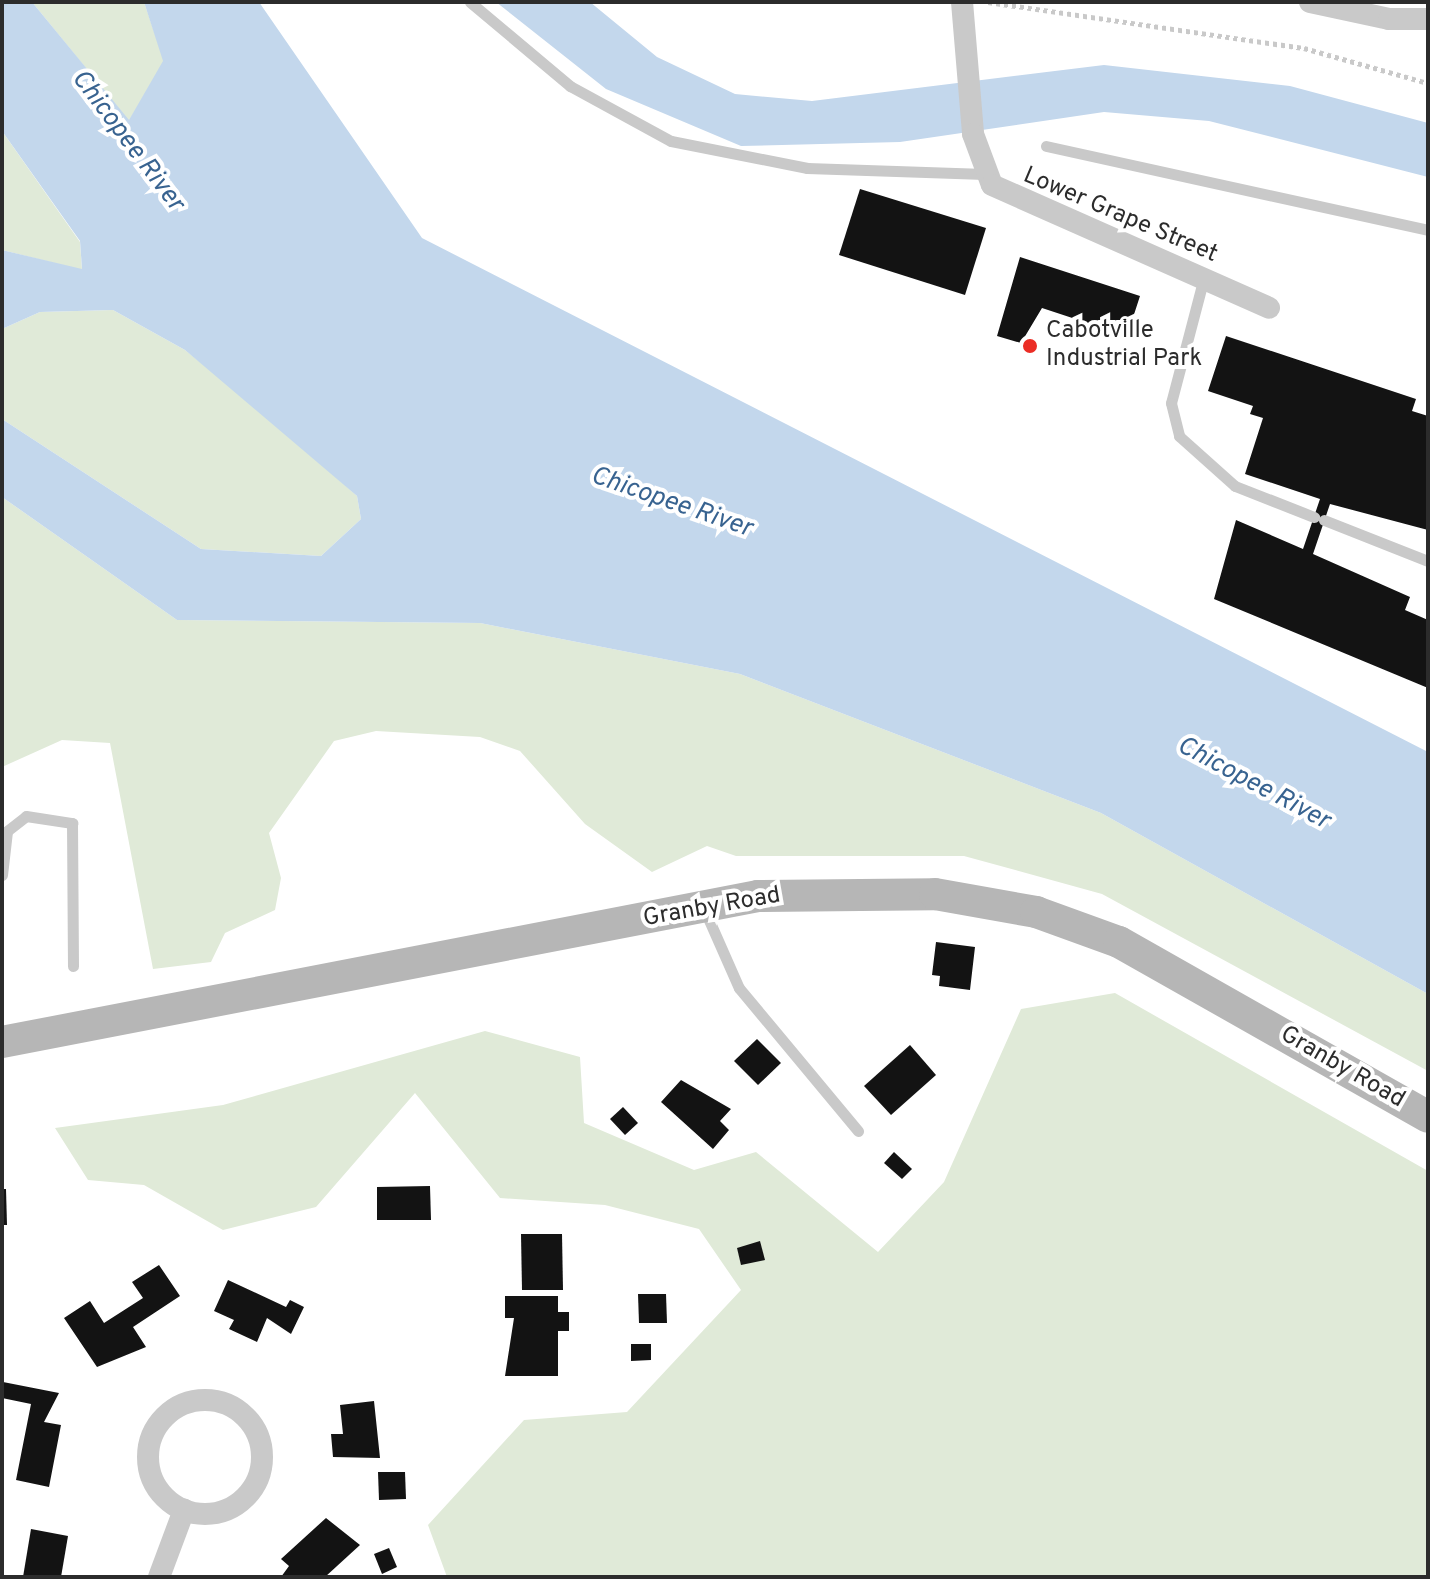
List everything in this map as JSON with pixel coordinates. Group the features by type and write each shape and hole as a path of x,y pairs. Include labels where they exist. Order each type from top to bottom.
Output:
{"main road":[{"name":"Granby Road","path":"2,1042 758,896 889,892 1036,912 1144,955 1428,1117"}],"street":[{"path":"962,2 973,134 985,174"},
{"path":"1310,2 1389,19 1428,19"},
{"name":"Lower Grape Street","path":"985,174 1004,194 1269,308"},
{"path":"220,1402 243,1415 258,1437 258,1476 234,1506 210,1514 184,1510 154,1484 148,1458 153,1432 181,1405 220,1402"},
{"path":"159,1577 184,1510"}],"lane":[{"path":"470,2 592,102 671,141 807,168 985,174"},
{"path":"1046,146 1428,230"},
{"path":"1203,281 1173,388 1179,436 1235,486 1428,561"},
{"path":"2,875 7,831 16,823 26,816 72,823 73,966"},
{"path":"703,907 739,988 858,1131"}],"path":[{"path":"990,2 1304,48 1428,83"}],"green space":[{"path":"32,2 144,2 164,61 129,121"},
{"path":"2,131 80,242 82,270 2,250"},
{"path":"113,310 185,350 277,424 357,496 361,519 321,556 201,549 2,419 2,329 40,312"},
{"path":"2,497 177,620 480,623 740,674 1101,813 1428,994 1428,1071 1102,894 964,856 736,856 707,846 652,872 585,824 520,751 480,737 376,731 334,741 269,833 281,878 275,910 225,933 211,962 153,969 110,743 62,740 2,767"},
{"path":"1115,993 1428,1171 1428,1577 447,1577 428,1525 524,1420 627,1412 741,1290 699,1229 605,1205 500,1198 415,1093 316,1207 223,1230 144,1185 88,1180 55,1128 223,1105 485,1031 580,1057 584,1123 694,1170 756,1152 878,1252 944,1182 1021,1009"}],"water":[{"name":"Chicopee River","path":"2,2 32,2 129,120 163,61 144,2 259,2 422,238 1428,752 1428,994 1101,813 740,674 480,623 177,620 2,497 2,419 201,549 321,556 361,519 357,496 185,350 113,310 40,312 2,329 2,250 82,269 80,241 2,131"},
{"path":"496,2 590,2 657,57 735,94 812,101 1104,65 1290,86 1428,123 1428,177 1209,121 1104,112 900,142 741,146 606,89"}],"building":[{"path":"860,189 986,228 965,295 839,255"},
{"path":"1020,257 1140,296 1127,336 1042,308 1021,343 997,336"},
{"path":"1226,336 1416,399 1412,411 1428,416 1428,530 1330,504 1313,554 1410,597 1405,610 1428,620 1428,688 1214,599 1236,520 1303,549 1320,499 1245,474 1263,418 1250,414 1253,406 1208,391"},
{"path":"936,942 975,947 970,990 939,986 940,976 932,975"},
{"path":"757,1039 781,1063 758,1085 734,1061"},
{"path":"910,1045 936,1075 891,1115 864,1086"},
{"path":"681,1080 731,1109 720,1121 729,1130 713,1149 661,1102"},
{"path":"623,1107 638,1123 625,1135 610,1119"},
{"path":"894,1152 912,1169 902,1179 884,1163"},
{"path":"430,1186 431,1220 377,1220 377,1187"},
{"path":"2,1189 6,1189 7,1225 2,1225"},
{"path":"521,1234 562,1234 563,1290 522,1290"},
{"path":"760,1241 765,1260 741,1265 737,1248"},
{"path":"159,1265 180,1296 133,1327 146,1347 97,1367 64,1318 90,1301 104,1323 143,1298 132,1282"},
{"path":"228,1280 286,1307 290,1300 304,1307 291,1334 267,1318 257,1342 229,1329 234,1320 214,1311"},
{"path":"638,1294 666,1294 667,1323 639,1323"},
{"path":"505,1296 558,1296 558,1312 569,1312 569,1331 558,1331 558,1376 505,1376 514,1318 505,1318"},
{"path":"631,1344 651,1344 651,1360 631,1361"},
{"path":"3,1382 59,1393 44,1422 61,1425 49,1487 16,1480 31,1404 2,1398"},
{"path":"374,1401 380,1458 333,1457 331,1434 343,1434 340,1405"},
{"path":"378,1472 405,1472 406,1499 379,1500"},
{"path":"326,1518 360,1545 325,1577 281,1577 289,1566 281,1559"},
{"path":"31,1529 68,1536 61,1577 23,1577"},
{"path":"389,1548 397,1567 382,1574 374,1554"}],"place":[{"name":"Cabotville Industrial Park","path":"1030,346"}]}
